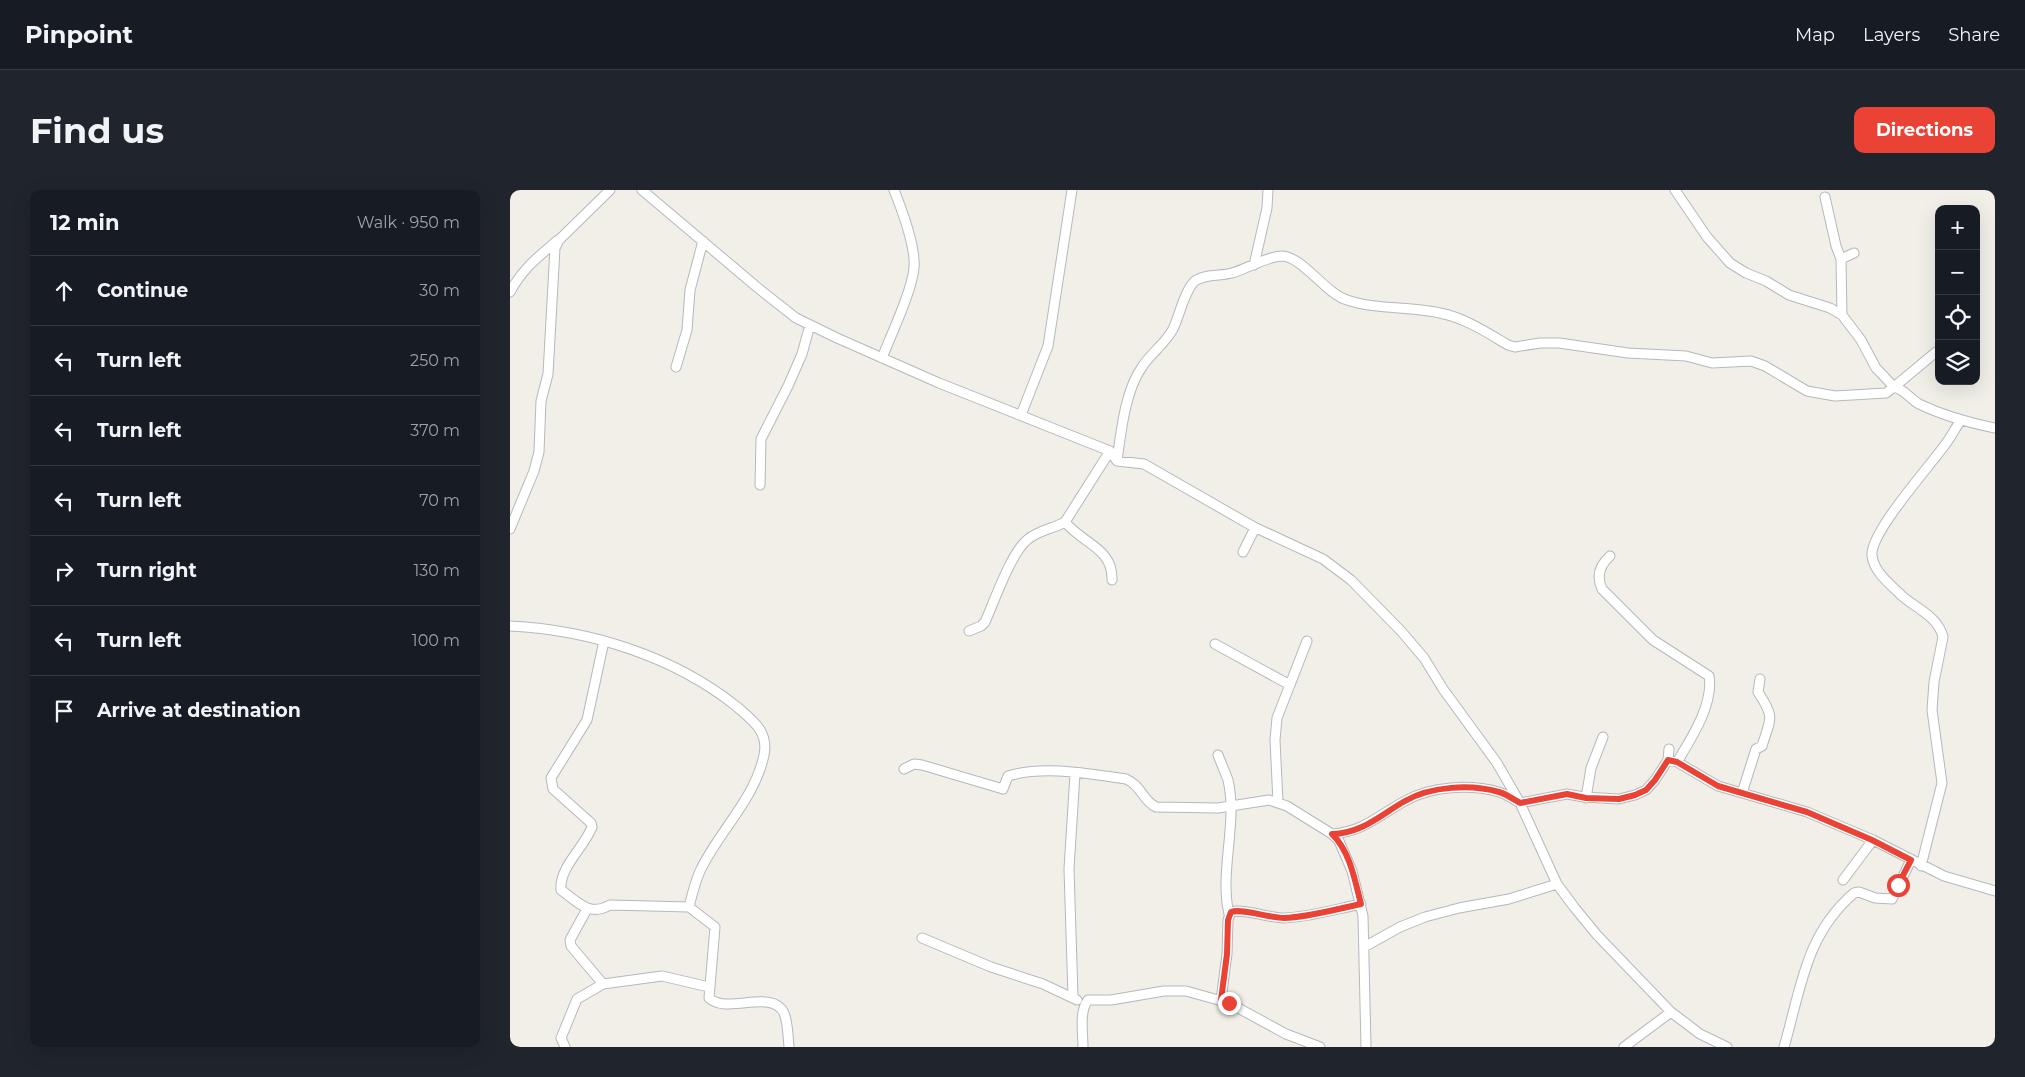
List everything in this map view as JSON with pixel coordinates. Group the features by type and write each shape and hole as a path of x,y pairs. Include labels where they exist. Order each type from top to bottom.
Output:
{"street":[{"path":"510,292 518,276 527,265 559,240 610,190"},
{"path":"642,190 796,318 969,396 1110,451 1117,461 1144,464 1255,528 1323,559 1351,580 1401,631 1424,658 1443,689 1497,763 1520,803 1558,884 1597,935 1671,1012 1700,1034 1727,1047"},
{"path":"882,358 905,299 914,268 904,217 894,190"},
{"path":"1021,415 1048,346 1072,190"},
{"path":"1254,265 1267,208 1268,190"},
{"path":"1675,190 1707,237 1730,263 1746,273 1766,280 1789,295 1830,308 1842,315 1861,340 1876,368 1912,400 1961,420 1995,428"},
{"path":"1825,198 1836,246 1841,259 1842,315"},
{"path":"510,528 540,452 541,401 548,374 554,257 559,240"},
{"path":"676,367 687,330 690,290 703,240"},
{"path":"1841,259 1854,253"},
{"path":"1117,461 1133,381 1148,358 1161,347 1172,331 1188,292 1195,281 1232,273 1274,257 1290,257 1337,296 1346,300 1373,306 1438,312 1453,316 1515,347 1540,343 1559,343 1628,353 1686,356 1712,363 1751,361 1765,366 1807,391 1835,396 1886,394 1935,353"},
{"path":"760,485 761,439 802,354 810,325"},
{"path":"1922,866 1942,783 1932,710 1934,682 1943,636 1937,623 1909,602 1883,577 1873,562 1871,553 1890,518 1947,442 1961,420"},
{"path":"969,630 981,626 985,622 1019,548 1037,533 1065,522 1110,451"},
{"path":"1065,522 1078,536 1096,548 1109,560 1112,569 1112,580"},
{"path":"1243,552 1255,528"},
{"path":"1332,834 1346,833 1359,829 1407,800 1430,790 1449,788 1500,792 1520,803 1567,794 1586,798 1619,799 1635,795 1650,785 1672,761 1696,729 1709,691 1709,676 1652,640 1602,589 1599,582 1602,563 1610,556"},
{"path":"510,626 572,633 604,641 678,668 704,683 756,723 764,734 764,754 760,767 748,793 700,872 688,907"},
{"path":"604,641 587,720 551,778 553,789 591,823 592,827 560,882 561,890 587,909 600,911 610,905 688,907 715,927 708,998 721,1005 762,1002 778,1005 784,1012 789,1047"},
{"path":"1278,802 1275,740 1276,718 1307,641"},
{"path":"1215,644 1290,686"},
{"path":"1742,793 1756,750 1762,746 1770,720 1770,712 1758,692 1760,679"},
{"path":"1586,798 1590,768 1603,737"},
{"path":"1669,749 1672,761 1718,786 1807,812 1872,840 1944,876 1995,891"},
{"path":"1218,755 1228,782 1230,807 1225,897 1229,914 1225,978 1221,1000"},
{"path":"904,769 914,764 922,764 1003,788 1008,776 1021,772 1075,774 1126,779 1134,783 1150,804 1156,807 1230,807 1246,802 1269,800 1287,806 1332,834 1345,851 1361,904 1366,1047"},
{"path":"1073,997 1069,869 1075,774"},
{"path":"1843,880 1872,840"},
{"path":"1784,1047 1803,973 1820,933 1854,893 1858,892 1885,900 1892,899 1911,860"},
{"path":"1364,947 1400,927 1425,917 1459,908 1509,899 1558,884"},
{"path":"1229,914 1234,910 1270,918 1286,918 1361,904"},
{"path":"587,909 570,940 570,946 603,984"},
{"path":"922,938 991,967 1043,984 1073,997 1084,1008"},
{"path":"565,1047 561,1038 577,999 603,984 662,976 709,987"},
{"path":"1083,1047 1085,1002 1092,999 1111,1000 1164,991 1186,992 1221,1000 1286,1034 1320,1047"},
{"path":"1624,1047 1671,1012"}],"route":[{"path":"1229,1003 1221,1000 1225,978 1229,914 1234,910 1270,918 1286,918 1361,904 1345,851 1332,834 1346,833 1359,829 1407,800 1430,790 1449,788 1500,792 1520,803 1567,794 1586,798 1619,799 1646,790 1668,760 1677,762 1718,786 1807,812 1891,849 1911,860 1898,885"}]}
